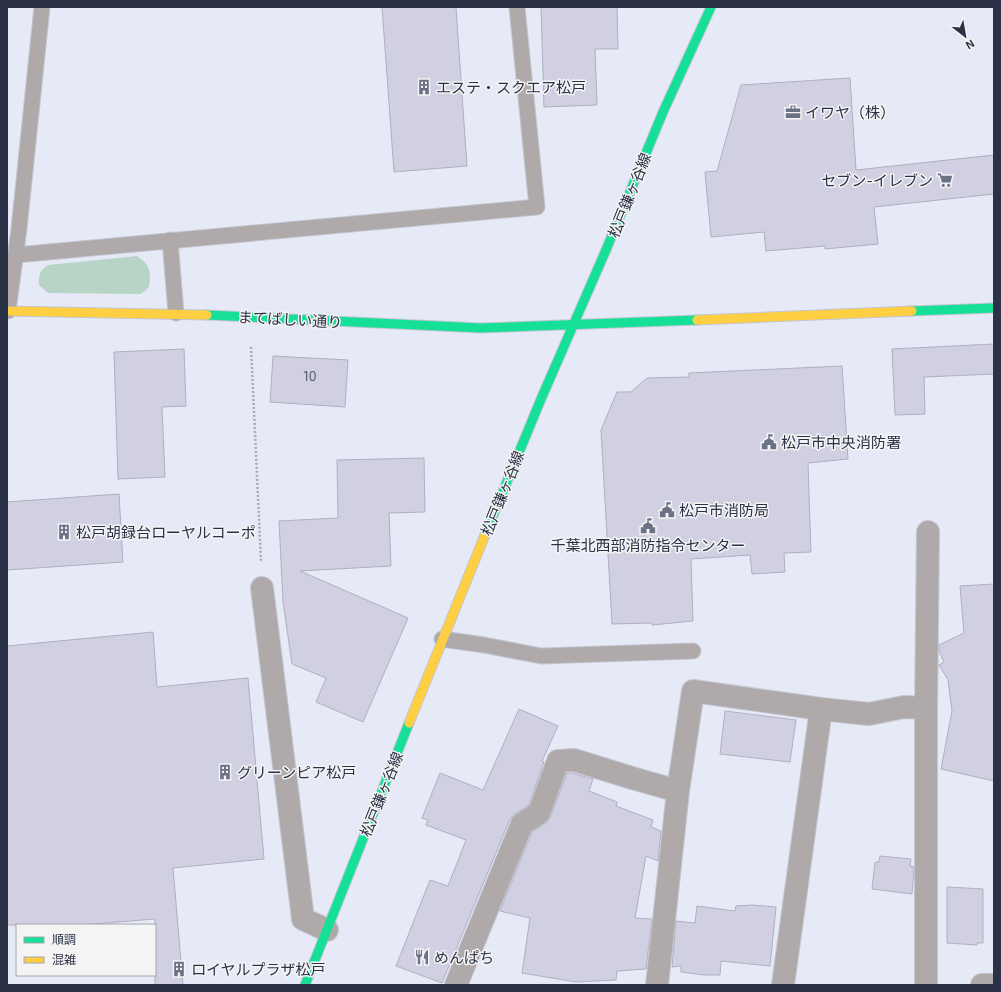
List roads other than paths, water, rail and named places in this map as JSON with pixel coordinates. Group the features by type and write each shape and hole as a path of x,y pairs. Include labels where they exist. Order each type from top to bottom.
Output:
{"main road":[{"name":"松戸鎌ヶ谷線","path":"305,985 442,639 540,399 606,250 663,112 712,7"},
{"name":"まてばしい通り","path":"8,311 176,314 481,328 994,308"}],"street":[{"path":"926,985 926,708 928,532"},
{"path":"262,588 303,919 327,930"},
{"path":"657,985 678,791 693,691 820,709 869,714 904,707 926,708"},
{"path":"783,985 820,709"},
{"path":"456,985 522,824 539,813 558,760 574,760 678,791"},
{"path":"982,985 994,985"}],"lane":[{"path":"8,311 16,255 42,7"},
{"path":"16,255 536,206 517,7"},
{"path":"170,240 176,314"},
{"path":"442,639 541,656 693,651"}],"place":[{"name":"エステ・スクエア松戸","path":"424,87"},
{"name":"イワヤ（株）","path":"793,112"},
{"name":"セブン-イレブン","path":"945,180"},
{"name":"松戸市中央消防署","path":"769,442"},
{"name":"松戸市消防局","path":"667,510"},
{"name":"千葉北西部消防指令センター","path":"648,526"},
{"name":"松戸胡録台ローヤルコーポ","path":"64,532"},
{"name":"グリーンピア松戸","path":"225,772"},
{"name":"めんぱち","path":"422,957"},
{"name":"ロイヤルプラザ松戸","path":"179,969"}]}
